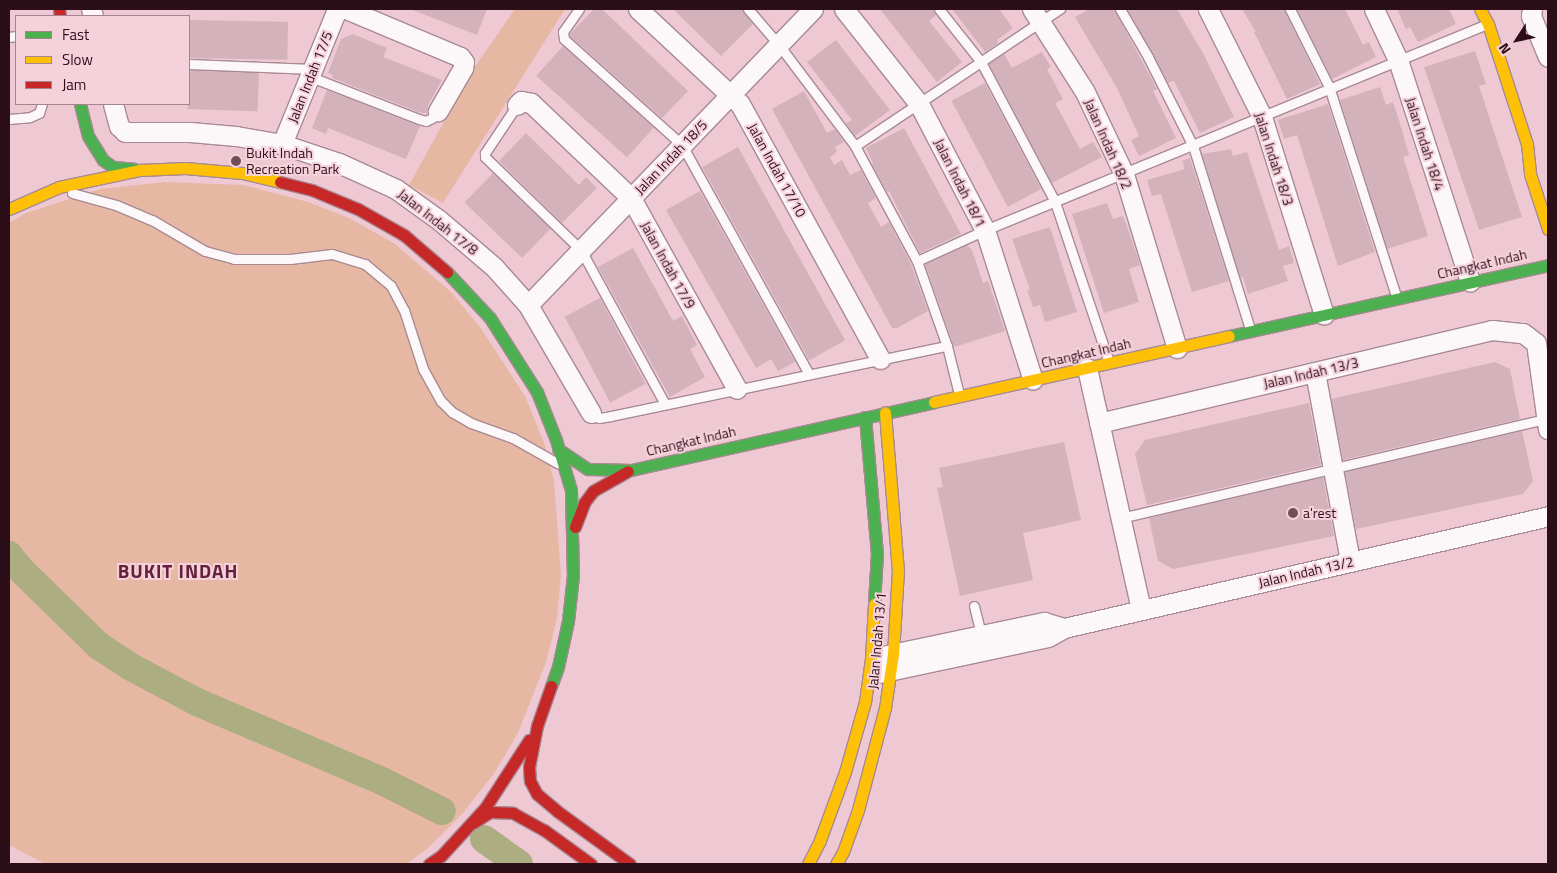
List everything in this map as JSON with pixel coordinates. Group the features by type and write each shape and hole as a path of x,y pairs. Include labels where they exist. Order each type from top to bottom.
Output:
{"street":[{"name":"Jalan Indah 17/5","path":"282,144 337,9"},
{"path":"346,9 460,57 464,62 462,68 438,111"},
{"name":"Jalan Indah 17/10","path":"638,9 740,104 880,359"},
{"name":"Jalan Indah 18/5","path":"528,305 813,9"},
{"name":"Jalan Indah 18/1","path":"844,9 919,104 985,230 1033,380"},
{"name":"Jalan Indah 18/3","path":"1208,9 1262,117 1324,315"},
{"name":"Jalan Indah 18/4","path":"1374,9 1398,60 1470,282"},
{"path":"1480,9 1488,24 1527,144 1530,174 1548,229"},
{"path":"1532,9 1531,16 1548,57"},
{"name":"Jalan Indah 18/2","path":"1037,15 1085,92 1124,174 1177,348"},
{"name":"Jalan Indah 17/9","path":"518,105 521,101 531,103 631,198 737,389"},
{"path":"80,105 88,136 103,160 113,166 140,170"},
{"name":"Jalan Indah 17/8","path":"113,105 121,129 130,133 190,132 236,136 282,144 339,163 396,189 439,220 494,267 528,305 591,413"},
{"path":"86,151 88,136"},
{"path":"1527,144 1542,162"},
{"path":"9,209 56,188 140,170 185,168 242,173 312,190 358,210 404,234 460,283 490,318 537,392 571,490 573,575 568,621 558,667 537,726 529,767 530,781 537,794 630,864"},
{"path":"56,188 75,173"},
{"name":"Changkat Indah","path":"558,449 588,469 631,470 1548,265"},
{"name":"Jalan Indah 13/3","path":"1099,423 1492,330 1523,333 1536,343 1548,424"},
{"path":"1087,368 1141,610"},
{"path":"1315,372 1350,562"},
{"name":"Jalan Indah 13/1","path":"836,864 843,852 858,810 885,708 892,663 898,571 885,413"},
{"name":"Jalan Indah 13/1","path":"808,864 820,840 846,772 866,702 877,553 865,417"},
{"name":"Changkat Indah","path":"573,532 584,503 593,491 631,470"},
{"name":"Jalan Indah 13/2","path":"870,666 1048,637 1064,628 1548,516"},
{"name":"Jalan Indah 13/2","path":"892,663 981,635 1044,622 1064,628"},
{"path":"440,861 472,824 505,780 537,726"},
{"path":"472,824 490,812 501,810 513,813 544,830 591,864"}],"lane":[{"path":"579,9 563,32 566,42 682,145 809,374"},
{"path":"748,9 779,45 855,146 917,261 947,346 960,396"},
{"path":"939,9 981,62 1055,202 1109,363"},
{"path":"855,146 981,62 1037,15 1060,9"},
{"path":"1120,9 1148,57 1193,146 1251,331"},
{"path":"1290,9 1329,87 1397,298"},
{"path":"917,261 985,230 1193,146 1329,87 1488,24"},
{"path":"190,64 312,73 419,119 426,121 432,118 438,111"},
{"path":"9,119 30,117 39,113 42,105"},
{"path":"518,105 485,153 486,157 581,250 665,404"},
{"path":"56,188 116,205 152,220 205,251 234,258 290,259 332,254 365,264 391,286 400,302 423,369 441,402 452,412 471,422 513,438 564,467"},
{"path":"591,413 600,418 947,346"},
{"path":"1120,518 1333,469 1548,424"},
{"path":"974,606 981,635"}],"shaded area":[{"path":"515,9 565,9 443,203 409,185 472,71"},
{"path":"165,182 244,185 308,202 349,218 395,244 451,292 480,327 525,396 544,443 554,481 561,575 557,618 546,662 518,733 495,772 463,813 428,848 406,864 45,864 9,845 9,223 26,213 100,189"}],"building":[{"path":"410,9 487,9 477,35"},
{"path":"594,9 602,9 688,91 662,118 571,37 570,34"},
{"path":"673,9 742,9 753,24 721,56"},
{"path":"880,9 933,9 936,15 929,21 962,62 937,82"},
{"path":"952,9 999,9 1013,28 997,40 998,43 985,52"},
{"path":"1089,9 1114,9 1157,89 1153,91 1176,138 1139,156 1131,140 1139,136 1117,88 1075,17"},
{"path":"1127,9 1177,9 1203,53 1234,117 1200,133 1174,81 1168,83"},
{"path":"1242,9 1284,9 1320,84 1287,99 1254,32 1256,32"},
{"path":"1297,9 1345,9 1363,45 1369,42 1376,57 1332,79"},
{"path":"1397,9 1449,9 1456,24 1418,42 1410,27 1406,29"},
{"path":"190,20 288,22 287,60 190,58"},
{"path":"353,34 387,48 383,57 442,80 428,105 427,113 421,113 332,78 333,75 328,73 341,39"},
{"path":"836,40 890,110 855,136 846,123 852,120 807,62"},
{"path":"563,46 654,128 627,157 536,76"},
{"path":"1475,51 1486,84 1479,86 1522,217 1479,230 1424,67"},
{"path":"1042,52 1051,67 1047,69 1063,99 1055,103 1080,149 1093,142 1102,157 1052,183 989,64 1004,54 1012,68"},
{"path":"190,70 259,72 258,111 188,109 188,105 190,105"},
{"path":"985,83 1041,189 1008,207 951,101"},
{"path":"1380,87 1386,105 1393,102 1399,120 1409,155 1403,157 1428,236 1387,249 1340,100"},
{"path":"327,90 420,126 406,159 328,128 326,134 312,128"},
{"path":"804,91 827,133 835,129 844,142 835,147 837,152 830,157 834,165 842,160 850,175 861,170 876,198 868,203 881,227 889,222 911,264 928,311 897,328 892,328 772,109"},
{"path":"1328,104 1375,252 1338,266 1297,135 1284,139 1278,120"},
{"path":"904,128 961,234 920,253 889,191 887,192 872,164 866,148"},
{"path":"526,133 579,185 586,177 597,188 562,223 499,161"},
{"path":"738,147 845,340 809,360 702,167"},
{"path":"1231,149 1233,156 1247,152 1279,250 1289,246 1294,263 1283,266 1288,281 1248,294 1243,277 1240,277 1202,154"},
{"path":"1190,158 1229,281 1192,292 1161,194 1152,196 1147,180 1185,169 1182,161"},
{"path":"493,173 551,229 522,258 465,202"},
{"path":"700,191 795,362 778,371 771,359 756,368 666,210"},
{"path":"1107,203 1113,219 1123,216 1135,249 1140,265 1129,269 1139,302 1104,313 1072,214"},
{"path":"1050,227 1077,312 1045,322 1040,305 1033,307 1027,290 1030,290 1012,239"},
{"path":"967,245 972,250 983,283 988,281 1005,331 954,347 925,264"},
{"path":"633,248 673,321 682,316 697,345 690,349 705,377 670,397 598,267"},
{"path":"600,298 646,384 610,402 565,317"},
{"path":"1495,362 1510,369 1520,419 1343,460 1331,399"},
{"path":"1309,403 1321,465 1147,505 1135,454 1145,440"},
{"path":"1522,431 1533,481 1523,494 1356,529 1345,472"},
{"path":"1064,442 1081,520 1023,533 1033,580 960,596 937,488 943,487 939,468"},
{"path":"1323,477 1334,536 1173,569 1158,561 1149,518"}],"waterway":[{"path":"9,555 19,568 99,646 131,667 197,702 380,780 442,811"},
{"path":"484,839 519,864"}],"traffic: fast":[{"path":"80,105 88,136 103,160 113,167 134,169"},
{"path":"1229,336 1548,265"},
{"path":"447,272 490,318 537,392 556,440 571,490 573,575 568,621 558,667 551,686"},
{"path":"558,449 588,469 631,470 934,402"},
{"path":"865,417 877,553 874,604"}],"traffic: slow":[{"path":"1480,9 1488,24 1527,144 1530,174 1548,229"},
{"path":"9,209 59,187 140,170 185,168 242,173 280,182"},
{"path":"934,402 1229,336"},
{"path":"836,864 843,852 858,810 885,708 893,654 898,571 885,413"},
{"path":"808,864 820,840 845,772 865,702 871,658 874,604"}],"traffic: jam":[{"path":"59,9 60,15"},
{"path":"280,182 312,190 358,209 404,235 447,272"},
{"path":"575,527 584,503 593,491 628,471"},
{"path":"551,686 537,726 529,767 530,781 537,794 557,811 630,864"},
{"path":"429,864 441,856 485,808 529,740"},
{"path":"473,823 490,812 513,813 544,830 591,864"}],"place":[{"name":"Bukit Indah Recreation Park","path":"236,161"},
{"name":"a'rest","path":"1293,513"}],"district":[{"name":"BUKIT INDAH","path":"178,571"}]}
